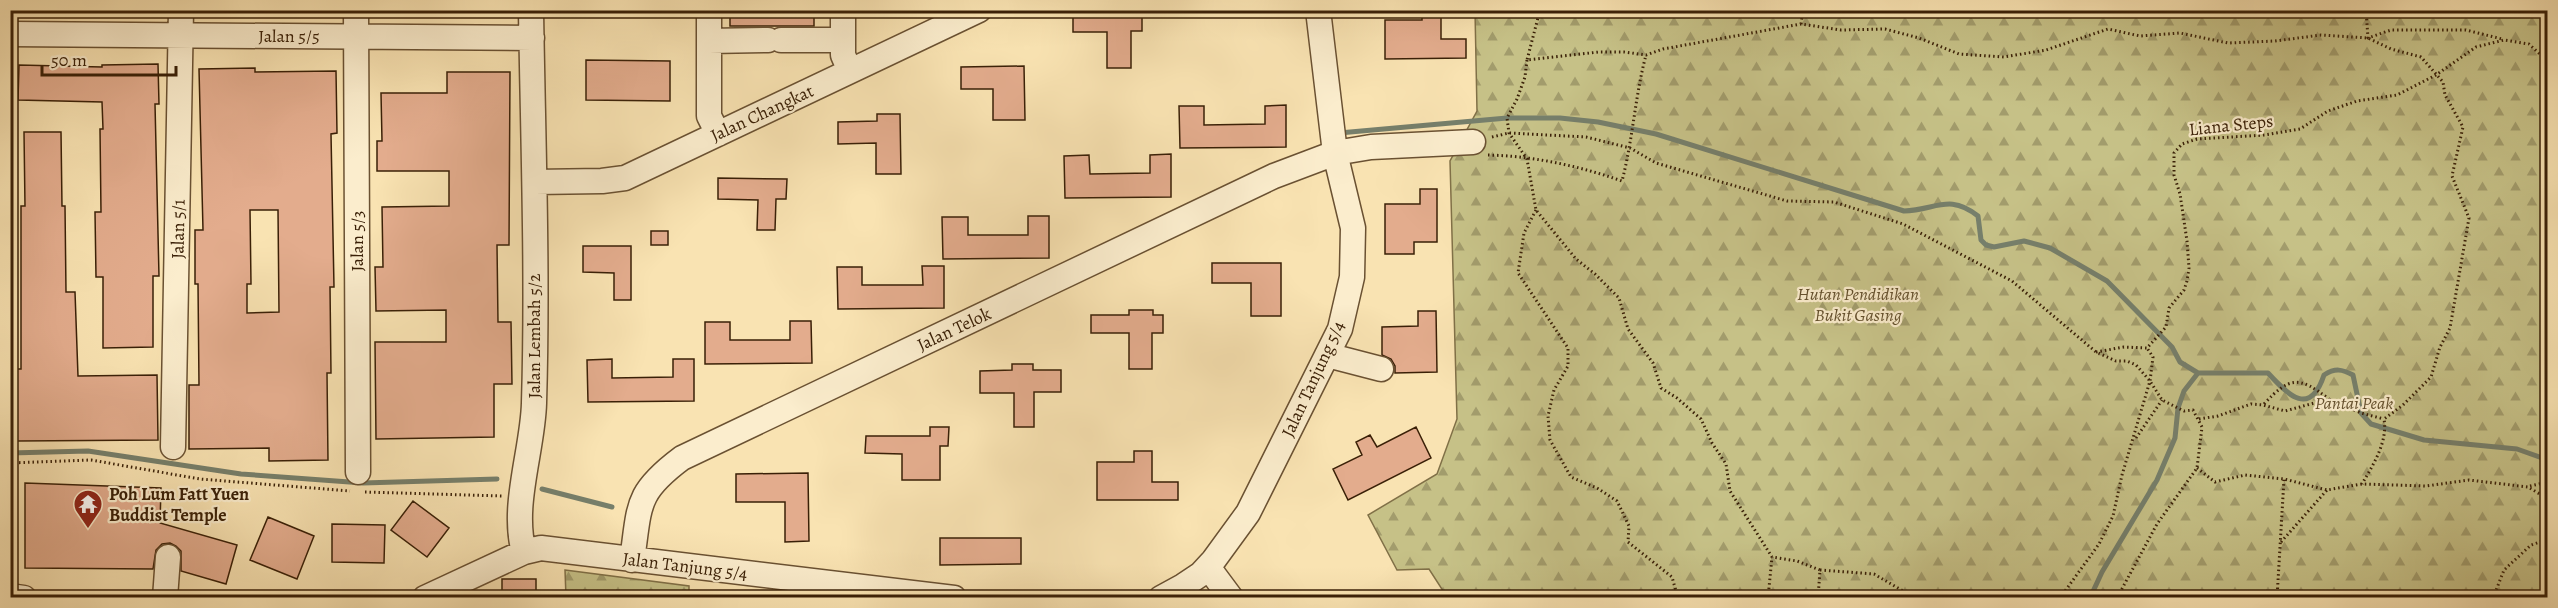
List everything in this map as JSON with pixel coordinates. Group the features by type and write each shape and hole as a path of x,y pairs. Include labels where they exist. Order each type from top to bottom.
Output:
{"street":[{"name":"Jalan 5/1","path":"173,447 181,10"},
{"name":"Jalan 5/3","path":"356,10 359,485"},
{"name":"Jalan Lembah 5/2","path":"524,552 521,540 522,496 534,405 535,182 531,10"},
{"path":"709,10 709,116 718,134"},
{"path":"843,10 843,55 850,71"},
{"name":"Jalan Changkat","path":"535,182 602,181 625,178 979,10"},
{"name":"Jalan Tanjung 5/4","path":"1161,597 1184,586 1208,567 1248,513 1340,329 1352,277 1353,228 1335,153 1318,10"},
{"name":"Jalan 5/5","path":"10,34 532,38"},
{"path":"709,41 843,40"},
{"name":"Jalan Telok","path":"632,560 639,506 658,476 682,458 1274,176 1335,153 1371,147 1473,142"},
{"path":"1328,355 1382,369"},
{"name":"Jalan Tanjung 5/4","path":"524,552 541,548 954,597"},
{"path":"426,597 524,552"},
{"path":"165,597 168,557"},
{"path":"1208,567 1231,597"},
{"path":"10,596 24,597"}],"path":[{"path":"1540,10 1525,77 1507,118 1509,133 1527,159 1536,210 1576,260 1595,274 1619,298 1628,329 1653,363 1661,388 1701,419 1726,465 1730,491 1772,557 1768,597"},
{"path":"1801,24 1803,10"},
{"path":"2366,10 2368,38"},
{"path":"1527,60 1599,52 1646,55 1663,49 1801,24 1841,30 1885,29 1920,38 1959,54 2004,57 2046,50 2108,29 2140,36 2180,33 2228,43 2275,41 2321,35 2368,38 2391,49 2421,57 2443,82 2445,95 2463,128 2452,176 2469,218 2450,328 2440,347 2431,377 2403,405 2384,419"},
{"path":"2368,38 2391,30 2466,30 2529,44 2545,57 2547,68"},
{"name":"Liana Steps","path":"2147,348 2166,327 2169,308 2184,290 2189,268 2180,194 2174,175 2174,153 2182,144 2197,139 2289,132 2300,129 2328,111 2357,101 2397,94 2436,75 2476,47 2504,40"},
{"path":"1473,142 1486,154 1510,155 1576,166 1622,181 1630,148 1637,90 1646,55"},
{"path":"1473,142 1509,133 1586,137 1630,148 1656,163 1787,201 1834,202 1903,224 2012,281 2096,352 2116,361 2136,364 2162,400 2184,411 2193,410 2202,426 2197,468 2157,524 2117,597"},
{"path":"1536,210 1524,233 1518,273 1568,348 1568,366 1554,390 1548,416 1550,440 1571,477 1597,488 1617,501 1629,526 1628,542 1672,577 1678,597"},
{"path":"2060,597 2099,544 2113,516 2122,475 2150,381 2153,357 2147,348 2124,347 2096,352"},
{"path":"2263,405 2280,386 2301,381 2314,387 2329,399 2361,413 2384,419"},
{"path":"2199,420 2242,406 2263,405 2285,411 2329,399"},
{"path":"2133,441 2162,400"},
{"path":"2362,484 2378,455 2385,433 2384,419"},
{"path":"10,463 91,460 200,479 359,485 522,496"},
{"path":"2197,468 2215,482 2245,475 2284,479 2327,490 2362,484 2426,486 2469,480 2528,487 2547,482"},
{"path":"2277,597 2284,479"},
{"path":"2528,487 2547,499"},
{"path":"2280,542 2327,490"},
{"path":"2493,597 2504,570 2531,545 2547,539"},
{"path":"1772,557 1797,561 1820,570 1874,574 1916,597"},
{"path":"1818,597 1820,570"}],"green space":[{"path":"1475,11 2547,11 2547,597 1447,597 1429,569 1397,570 1368,515 1437,474 1457,419 1450,161 1477,111"},
{"path":"565,570 689,586 689,597 566,597"}],"building":[{"path":"730,10 751,10 751,16 792,16 792,10 814,10 814,26 730,26"},
{"path":"1422,10 1441,10 1441,39 1466,39 1466,58 1385,59 1385,20 1422,20"},
{"path":"1073,11 1142,11 1142,31 1131,31 1131,68 1107,68 1107,32 1073,32"},
{"path":"586,60 670,61 670,101 586,100"},
{"path":"158,64 159,104 155,104 159,276 153,276 153,347 103,348 103,277 96,277 95,212 101,212 102,102 18,100 19,65 102,67 102,65"},
{"path":"1024,66 1025,120 993,120 993,89 961,89 961,67"},
{"path":"255,68 255,72 336,71 337,133 331,134 334,287 330,287 331,373 327,373 328,460 269,461 269,448 189,449 189,385 199,385 195,230 203,230 199,69","holes":["250,210 278,210 279,312 247,313 247,284 251,284"]},
{"path":"447,72 510,72 509,245 497,245 498,322 511,322 512,384 494,384 494,437 376,439 375,342 446,342 446,310 376,311 375,267 383,267 382,207 449,206 449,171 377,171 377,141 382,141 381,93 447,93"},
{"path":"1286,105 1286,147 1180,148 1179,106 1204,106 1204,125 1265,124 1265,106"},
{"path":"877,114 900,114 901,174 876,174 876,143 838,144 838,122 877,121"},
{"path":"24,132 61,132 66,292 75,292 78,376 157,375 158,440 17,441 16,369 21,369 21,206 25,206"},
{"path":"1171,154 1171,197 1065,198 1064,156 1089,155 1090,174 1150,173 1150,155"},
{"path":"718,178 787,179 786,199 776,199 775,230 757,230 758,200 718,199"},
{"path":"1420,189 1437,189 1437,242 1414,242 1414,254 1385,254 1385,204 1420,204"},
{"path":"1028,216 1049,216 1049,258 943,259 942,217 968,217 968,235 1028,235"},
{"path":"651,231 668,231 668,245 651,245"},
{"path":"583,246 631,246 631,300 614,300 614,273 583,272"},
{"path":"1212,263 1281,263 1281,316 1251,316 1251,283 1212,283"},
{"path":"922,266 944,266 944,308 838,309 837,267 862,267 862,285 923,285"},
{"path":"1129,310 1153,310 1153,315 1163,315 1163,333 1152,333 1152,369 1129,369 1129,333 1091,333 1091,315 1129,315"},
{"path":"1418,311 1436,311 1437,372 1395,373 1395,366 1391,359 1382,355 1382,327 1418,326"},
{"path":"790,321 811,321 812,363 705,364 705,322 730,322 730,340 790,340"},
{"path":"612,359 612,378 673,377 673,359 694,359 694,401 588,402 587,360"},
{"path":"1012,364 1033,364 1033,370 1061,370 1061,392 1034,392 1034,427 1014,427 1014,393 980,393 980,371 1012,370"},
{"path":"930,427 949,427 948,446 940,446 940,480 902,480 902,454 865,453 866,436 930,436"},
{"path":"1416,427 1431,458 1348,500 1333,469 1362,455 1356,442 1370,435 1377,447"},
{"path":"1134,451 1152,451 1152,482 1178,482 1178,500 1097,500 1097,462 1134,462"},
{"path":"808,473 809,541 785,542 785,502 736,502 736,474"},
{"name":"Poh Lum Fatt Yuen Buddist Temple","path":"25,483 161,488 160,523 237,545 226,584 181,571 181,551 170,543 162,544 156,550 153,569 25,568"},
{"path":"413,501 449,528 427,557 391,530"},
{"path":"268,517 314,536 297,579 250,560"},
{"path":"332,524 385,525 384,563 332,562"},
{"path":"940,538 1021,538 1021,564 940,565"},
{"path":"502,579 536,579 536,597 502,597"}],"waterway":[{"path":"1339,133 1507,118 1560,118 1598,122 1656,134 1904,211 1942,204 1959,205 1978,216 1981,240 1986,245 1994,247 2024,241 2050,248 2107,281 2172,347 2180,362 2198,373 2268,373 2291,395 2306,399 2312,396 2324,375 2335,370 2342,371 2353,375 2361,413 2371,424 2424,440 2517,449 2548,460"},
{"path":"2090,598 2102,572 2157,480 2175,438 2178,408 2184,391 2198,373"},
{"path":"10,453 88,451 241,474 363,483 497,479"},
{"path":"542,489 612,507"}],"place":[{"name":"Poh Lum Fatt Yuen Buddist Temple","path":"88,530"}],"park label":[{"name":"Hutan Pendidikan Bukit Gasing","path":"1858,304"},
{"name":"Pantai Peak","path":"2354,403"}]}
